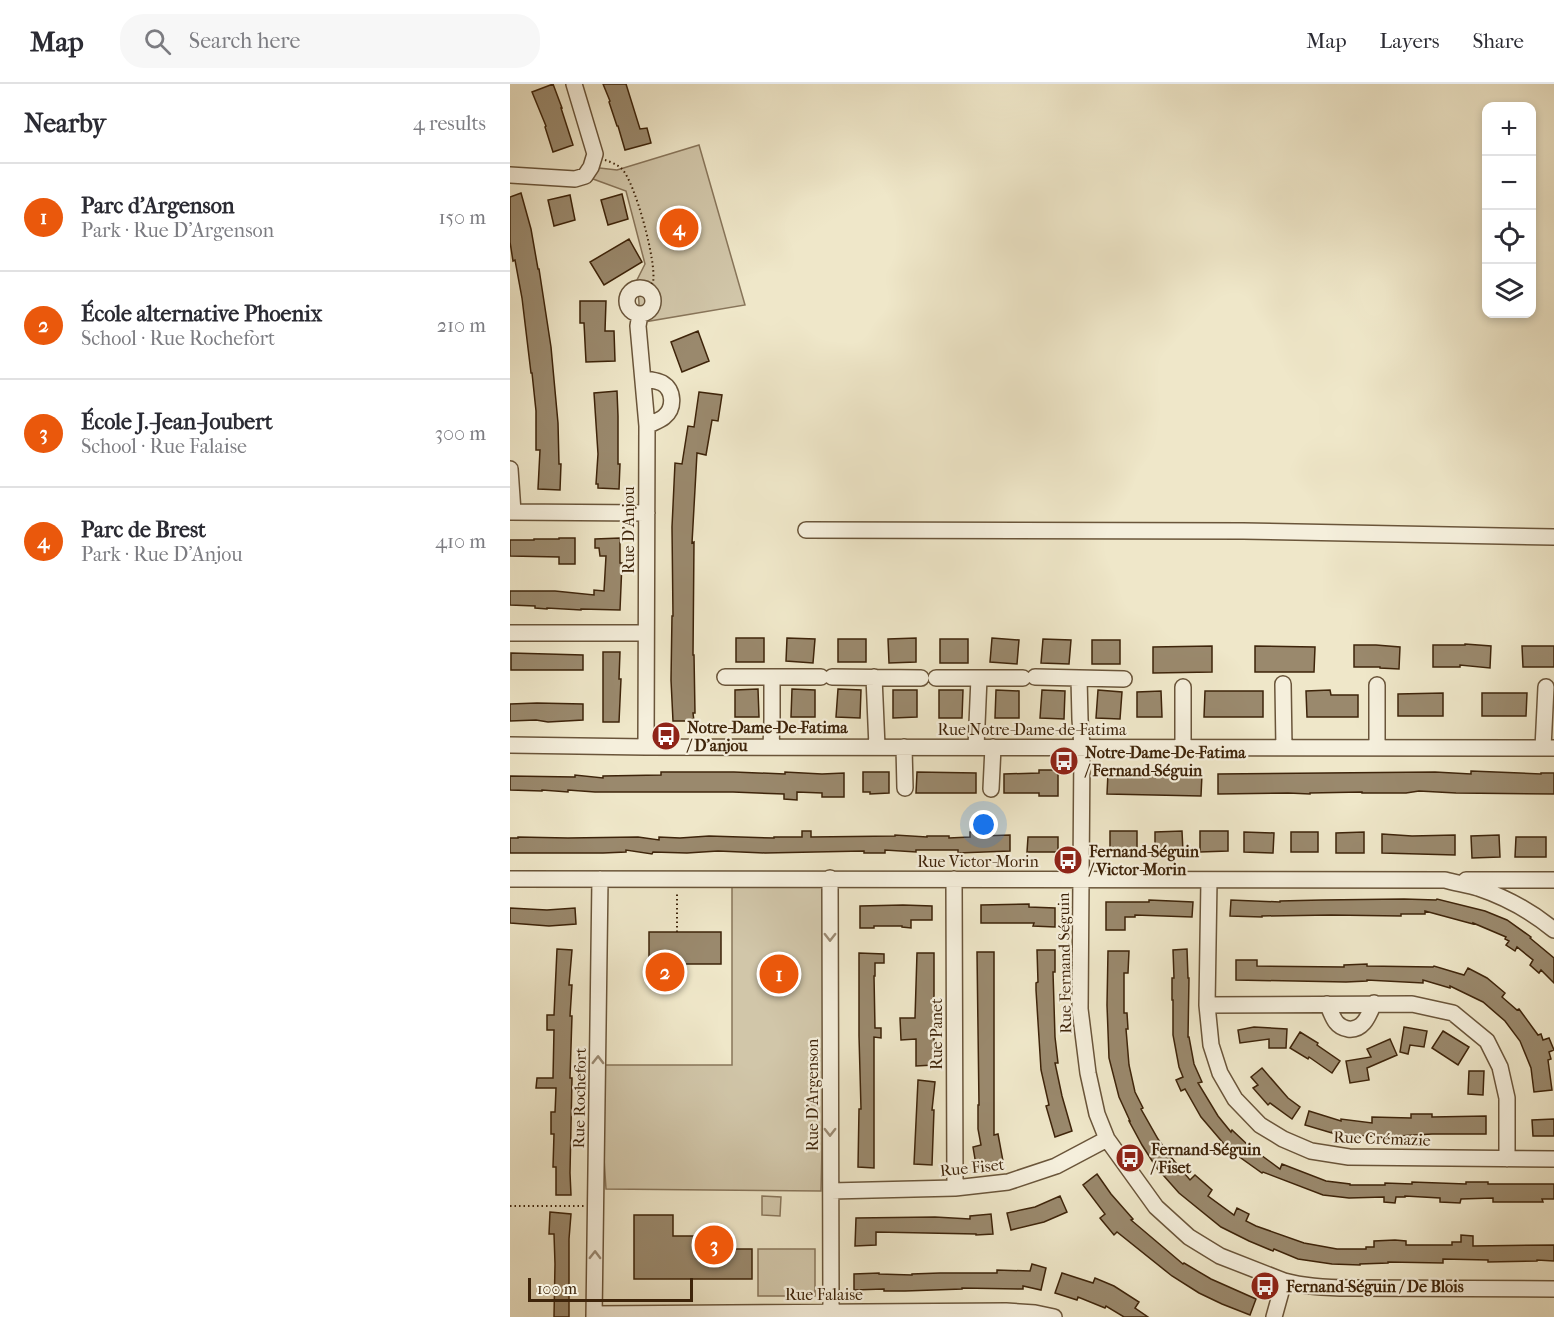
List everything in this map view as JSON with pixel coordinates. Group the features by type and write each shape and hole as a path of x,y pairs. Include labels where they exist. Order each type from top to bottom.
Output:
{"street":[{"path":"510,175 575,179 585,176 593,160 573,84"},
{"name":"Rue D'Anjou","path":"646,747 647,426 638,326 640,314 647,313 653,306 653,297 647,290"},
{"path":"643,378 664,385 672,398 668,413 647,426"},
{"path":"510,469 511,512 647,513"},
{"path":"806,530 1243,531 1554,537"},
{"path":"510,633 646,633"},
{"path":"725,677 1124,679"},
{"path":"771,747 772,677"},
{"path":"874,677 877,747"},
{"path":"976,747 979,678"},
{"name":"Rue Fernand Séguin","path":"1079,678 1082,747 1080,1010 1088,1073 1097,1114 1107,1139 1156,1207 1189,1237 1220,1256 1284,1281 1307,1286 1554,1289"},
{"path":"1283,684 1284,748"},
{"path":"1377,686 1377,748"},
{"path":"1183,687 1183,748"},
{"path":"1546,687 1549,748"},
{"name":"Rue Notre-Dame-de-Fatima","path":"510,745 1549,748"},
{"path":"904,747 905,789"},
{"path":"991,789 993,747"},
{"name":"Rue D'Argenson","path":"830,878 831,1312"},
{"name":"Rue Victor-Morin","path":"510,879 1554,880"},
{"name":"Rue Rochefort","path":"594,1315 600,879"},
{"name":"Rue Panet","path":"954,879 955,1188"},
{"name":"Rue Crémazie","path":"1209,880 1207,1005 1211,1045 1220,1073 1235,1099 1260,1125 1283,1139 1311,1151 1349,1157 1554,1159"},
{"name":"Rue Victor-Morin","path":"1445,880 1479,889 1506,900 1540,918 1554,930"},
{"path":"1327,1004 1336,1023 1352,1030 1360,1027 1366,1020 1374,1003"},
{"path":"1207,1005 1412,1004 1452,1013 1487,1041 1500,1067 1507,1098 1507,1159"},
{"name":"Rue Fiset","path":"831,1191 955,1188 1008,1182 1056,1166 1107,1139"},
{"path":"1274,1317 1284,1281"},
{"name":"Rue Falaise","path":"594,1315 1006,1311 1054,1317"}],"path":[{"path":"593,160 621,168 631,183 650,247 653,283 647,290"},
{"path":"677,879 677,932"},
{"path":"510,1206 596,1206"}],"shaded area":[{"path":"699,145 745,305 638,323 637,280 645,264 626,191 585,176 591,167 617,170"},
{"path":"828,880 821,1191 606,1189 598,1065 732,1065 732,884"},
{"path":"762,1196 781,1197 780,1216 762,1215"},
{"path":"758,1249 815,1249 815,1296 758,1296"}],"building":[{"path":"553,84 573,145 553,152 546,126 532,92"},
{"path":"603,84 626,84 640,129 647,128 651,143 625,150"},
{"path":"521,193 539,269 551,347 559,464 561,464 560,490 538,489 540,450 536,450 536,411 532,373 522,298 510,242 510,197"},
{"path":"622,194 628,219 608,225 601,200"},
{"path":"570,195 575,220 554,226 548,200"},
{"path":"629,239 642,262 604,285 590,262"},
{"path":"580,301 606,301 605,331 614,331 615,361 586,362 584,323 580,323"},
{"path":"698,331 709,361 682,372 671,342"},
{"path":"617,391 619,489 598,488 596,484 598,454 594,393"},
{"path":"699,392 722,395 718,421 712,420 706,455 697,453 692,543 694,542 694,721 673,721 672,527 675,463 682,464 688,426 694,427"},
{"path":"575,538 575,564 559,564 559,557 510,556 510,540"},
{"path":"620,538 620,563 622,563 620,610 547,609 510,605 510,591 555,591 594,595 594,590 604,591 606,556 600,556 599,548 595,548 595,539"},
{"path":"736,638 764,638 764,662 736,662"},
{"path":"787,638 815,639 813,663 786,661"},
{"path":"916,638 916,662 889,663 888,639"},
{"path":"992,638 1019,640 1017,664 990,662"},
{"path":"838,639 866,639 866,662 838,662"},
{"path":"940,639 968,639 968,663 940,663"},
{"path":"1043,639 1071,640 1069,664 1041,663"},
{"path":"1092,640 1120,640 1120,664 1092,664"},
{"path":"1354,645 1400,647 1399,669 1354,667"},
{"path":"1433,645 1491,646 1490,668 1460,665 1460,667 1433,667"},
{"path":"1212,646 1212,672 1153,673 1153,647"},
{"path":"1255,646 1315,647 1314,672 1255,672"},
{"path":"1522,646 1554,646 1554,667 1523,667"},
{"path":"603,652 620,652 619,722 603,722"},
{"path":"511,653 583,655 583,670 511,670"},
{"path":"758,689 759,717 735,717 735,690"},
{"path":"792,689 815,690 815,717 791,717"},
{"path":"838,689 861,690 860,718 836,717"},
{"path":"893,690 917,690 917,717 893,718"},
{"path":"939,690 963,690 962,718 939,718"},
{"path":"996,690 1019,691 1019,718 995,718"},
{"path":"1042,690 1065,691 1064,719 1040,718"},
{"path":"1098,690 1122,692 1120,719 1096,718"},
{"path":"1330,690 1331,695 1358,695 1358,717 1307,717 1306,691"},
{"path":"1161,691 1162,717 1137,717 1137,692"},
{"path":"1205,691 1263,691 1263,717 1204,717"},
{"path":"1443,693 1443,716 1398,716 1398,694"},
{"path":"1482,693 1527,693 1526,716 1482,716"},
{"path":"510,704 583,704 583,720 510,721"},
{"path":"1039,770 1058,770 1058,796 1039,796 1039,793 1004,793 1004,774 1039,773"},
{"path":"1471,771 1554,773 1554,794 1419,791 1406,793 1218,794 1218,774 1435,772 1471,774"},
{"path":"661,772 844,773 844,797 822,797 822,793 797,792 797,800 784,799 784,794 733,792 510,790 510,776 575,777 575,775 603,778 603,776 661,775"},
{"path":"863,772 889,772 889,793 863,792"},
{"path":"917,772 976,773 976,793 916,793"},
{"path":"1108,773 1202,774 1201,796 1107,794"},
{"path":"802,831 811,831 811,837 895,835 949,836 949,838 970,837 970,832 980,832 980,836 1010,835 1010,851 958,853 958,850 916,850 916,852 885,850 885,853 864,853 864,851 765,853 718,851 653,852 652,854 626,850 626,852 603,853 510,853 510,838 518,837 638,837 659,840 659,837 709,836 774,838 802,837"},
{"path":"1110,831 1137,831 1137,853 1110,853"},
{"path":"1182,831 1183,852 1155,852 1155,832"},
{"path":"1200,831 1228,831 1228,851 1200,852"},
{"path":"1244,832 1274,833 1273,853 1244,852"},
{"path":"1291,832 1318,832 1318,852 1291,852"},
{"path":"1364,832 1364,853 1336,853 1336,833"},
{"path":"1382,834 1455,835 1455,855 1382,853"},
{"path":"1499,835 1500,857 1472,858 1471,836"},
{"path":"1028,837 1058,837 1058,852 1027,852"},
{"path":"1516,837 1546,837 1546,857 1515,857"},
{"path":"1437,899 1485,911 1507,920 1531,937 1554,958 1554,983 1541,970 1539,973 1530,965 1533,960 1517,947 1515,951 1506,945 1509,941 1505,939 1506,937 1473,923 1425,911 1425,914 1401,914 1401,916 1230,916 1231,900 1280,902"},
{"path":"1149,900 1193,902 1192,917 1135,915 1135,917 1125,917 1125,930 1106,930 1106,902 1149,902"},
{"path":"1029,904 1029,907 1055,908 1055,927 1033,926 1034,923 981,923 981,905"},
{"path":"860,906 932,906 932,920 911,920 911,928 874,926 874,928 860,928"},
{"path":"510,908 547,910 575,908 576,924 549,926 510,923"},
{"path":"649,932 721,932 721,964 649,964"},
{"path":"557,949 572,950 569,985 572,985 570,1016 572,1016 571,1195 556,1195 551,1112 555,1112 556,1088 536,1088 537,1078 553,1078 554,1030 547,1030 547,1015 554,1015"},
{"path":"1187,949 1188,1037 1194,1064 1202,1082 1198,1083 1218,1116 1231,1132 1232,1130 1250,1147 1280,1169 1282,1164 1326,1181 1350,1185 1412,1184 1412,1182 1554,1184 1554,1199 1542,1199 1543,1202 1493,1202 1493,1198 1461,1199 1460,1203 1440,1202 1440,1198 1405,1196 1396,1197 1395,1203 1384,1202 1384,1197 1349,1198 1323,1195 1262,1173 1237,1157 1201,1117 1185,1089 1181,1091 1176,1080 1183,1077 1173,1035 1173,950"},
{"path":"1037,950 1055,950 1055,972 1053,972 1058,1063 1055,1063 1072,1131 1055,1137 1046,1106 1049,1105 1041,1070 1036,990"},
{"path":"1108,951 1129,951 1128,973 1124,973 1124,1013 1127,1013 1129,1065 1135,1092 1143,1108 1141,1109 1158,1139 1190,1180 1195,1175 1212,1190 1208,1196 1234,1215 1237,1208 1249,1214 1246,1221 1256,1226 1304,1243 1337,1249 1366,1249 1366,1247 1374,1247 1374,1241 1395,1240 1406,1241 1406,1245 1452,1245 1452,1242 1461,1242 1461,1235 1473,1236 1473,1246 1554,1245 1554,1261 1488,1262 1488,1260 1443,1259 1443,1263 1332,1264 1298,1259 1274,1249 1273,1251 1221,1227 1179,1193 1156,1167 1129,1121 1119,1097 1109,1058"},
{"path":"977,952 994,952 994,1135 998,1134 1003,1161 976,1165 973,1147 981,1145 978,1129"},
{"path":"859,953 884,954 884,963 875,963 874,976 875,1028 881,1028 881,1038 874,1037 874,1168 858,1167 859,1109 861,1109"},
{"path":"917,953 934,953 934,1065 916,1066 916,1039 901,1040 900,1018 915,1018"},
{"path":"1236,960 1257,960 1257,966 1344,967 1344,965 1367,964 1367,966 1434,966 1464,975 1468,968 1487,978 1505,993 1502,997 1517,1010 1519,1009 1538,1035 1541,1034 1543,1040 1549,1038 1554,1050 1549,1052 1551,1059 1548,1060 1552,1090 1534,1092 1531,1068 1520,1041 1505,1021 1483,1002 1450,986 1450,988 1423,980 1423,983 1367,980 1346,982 1236,980"},
{"path":"1254,1027 1287,1029 1286,1048 1269,1048 1269,1039 1240,1043 1238,1030"},
{"path":"1404,1027 1427,1031 1424,1047 1410,1045 1408,1054 1400,1052"},
{"path":"1443,1031 1469,1047 1458,1065 1432,1048"},
{"path":"1300,1032 1340,1061 1332,1073 1309,1057 1308,1059 1290,1048"},
{"path":"1390,1039 1397,1055 1367,1068 1369,1080 1350,1083 1346,1061 1371,1057 1367,1049"},
{"path":"1262,1068 1288,1098 1300,1107 1292,1119 1270,1103 1268,1105 1253,1088 1258,1085 1251,1077"},
{"path":"1469,1071 1484,1071 1483,1095 1468,1094"},
{"path":"918,1080 935,1082 932,1110 934,1110 932,1165 914,1164"},
{"path":"1309,1111 1341,1121 1341,1119 1372,1123 1372,1117 1411,1118 1411,1114 1432,1114 1432,1117 1486,1116 1486,1134 1432,1134 1399,1137 1332,1133 1305,1125"},
{"path":"1554,1119 1554,1136 1533,1136 1532,1120"},
{"path":"1097,1174 1133,1219 1131,1220 1183,1264 1256,1299 1250,1315 1199,1293 1172,1276 1117,1232 1114,1235 1100,1218 1105,1214 1083,1185"},
{"path":"1060,1196 1067,1212 1044,1222 1011,1230 1007,1213 1035,1207"},
{"path":"550,1212 571,1214 569,1317 554,1317 554,1234 549,1234"},
{"path":"991,1214 993,1234 876,1232 876,1245 855,1246 856,1218 970,1219 970,1216"},
{"path":"634,1215 673,1215 673,1236 731,1236 731,1249 752,1249 752,1279 634,1279"},
{"path":"1032,1264 1046,1268 1041,1290 1023,1286 1023,1289 854,1290 854,1274 997,1273 997,1270 1030,1271"},
{"path":"1062,1273 1093,1283 1095,1278 1114,1286 1139,1302 1135,1308 1148,1317 1124,1317 1106,1306 1105,1308 1078,1297 1077,1300 1055,1293"}],"place":[{"name":"Parc de Brest","path":"679,228"},
{"name":"Notre-Dame-De-Fatima / D'anjou","path":"666,736"},
{"name":"Notre-Dame-De-Fatima / Fernand-Séguin","path":"1064,761"},
{"name":"Fernand-Séguin / Victor-Morin","path":"1068,860"},
{"name":"École alternative Phoenix","path":"665,972"},
{"name":"Parc d'Argenson","path":"779,974"},
{"name":"Fernand-Séguin / Fiset","path":"1130,1158"},
{"name":"École J.-Jean-Joubert","path":"714,1245"},
{"name":"Fernand-Séguin / De Blois","path":"1265,1286"}]}
